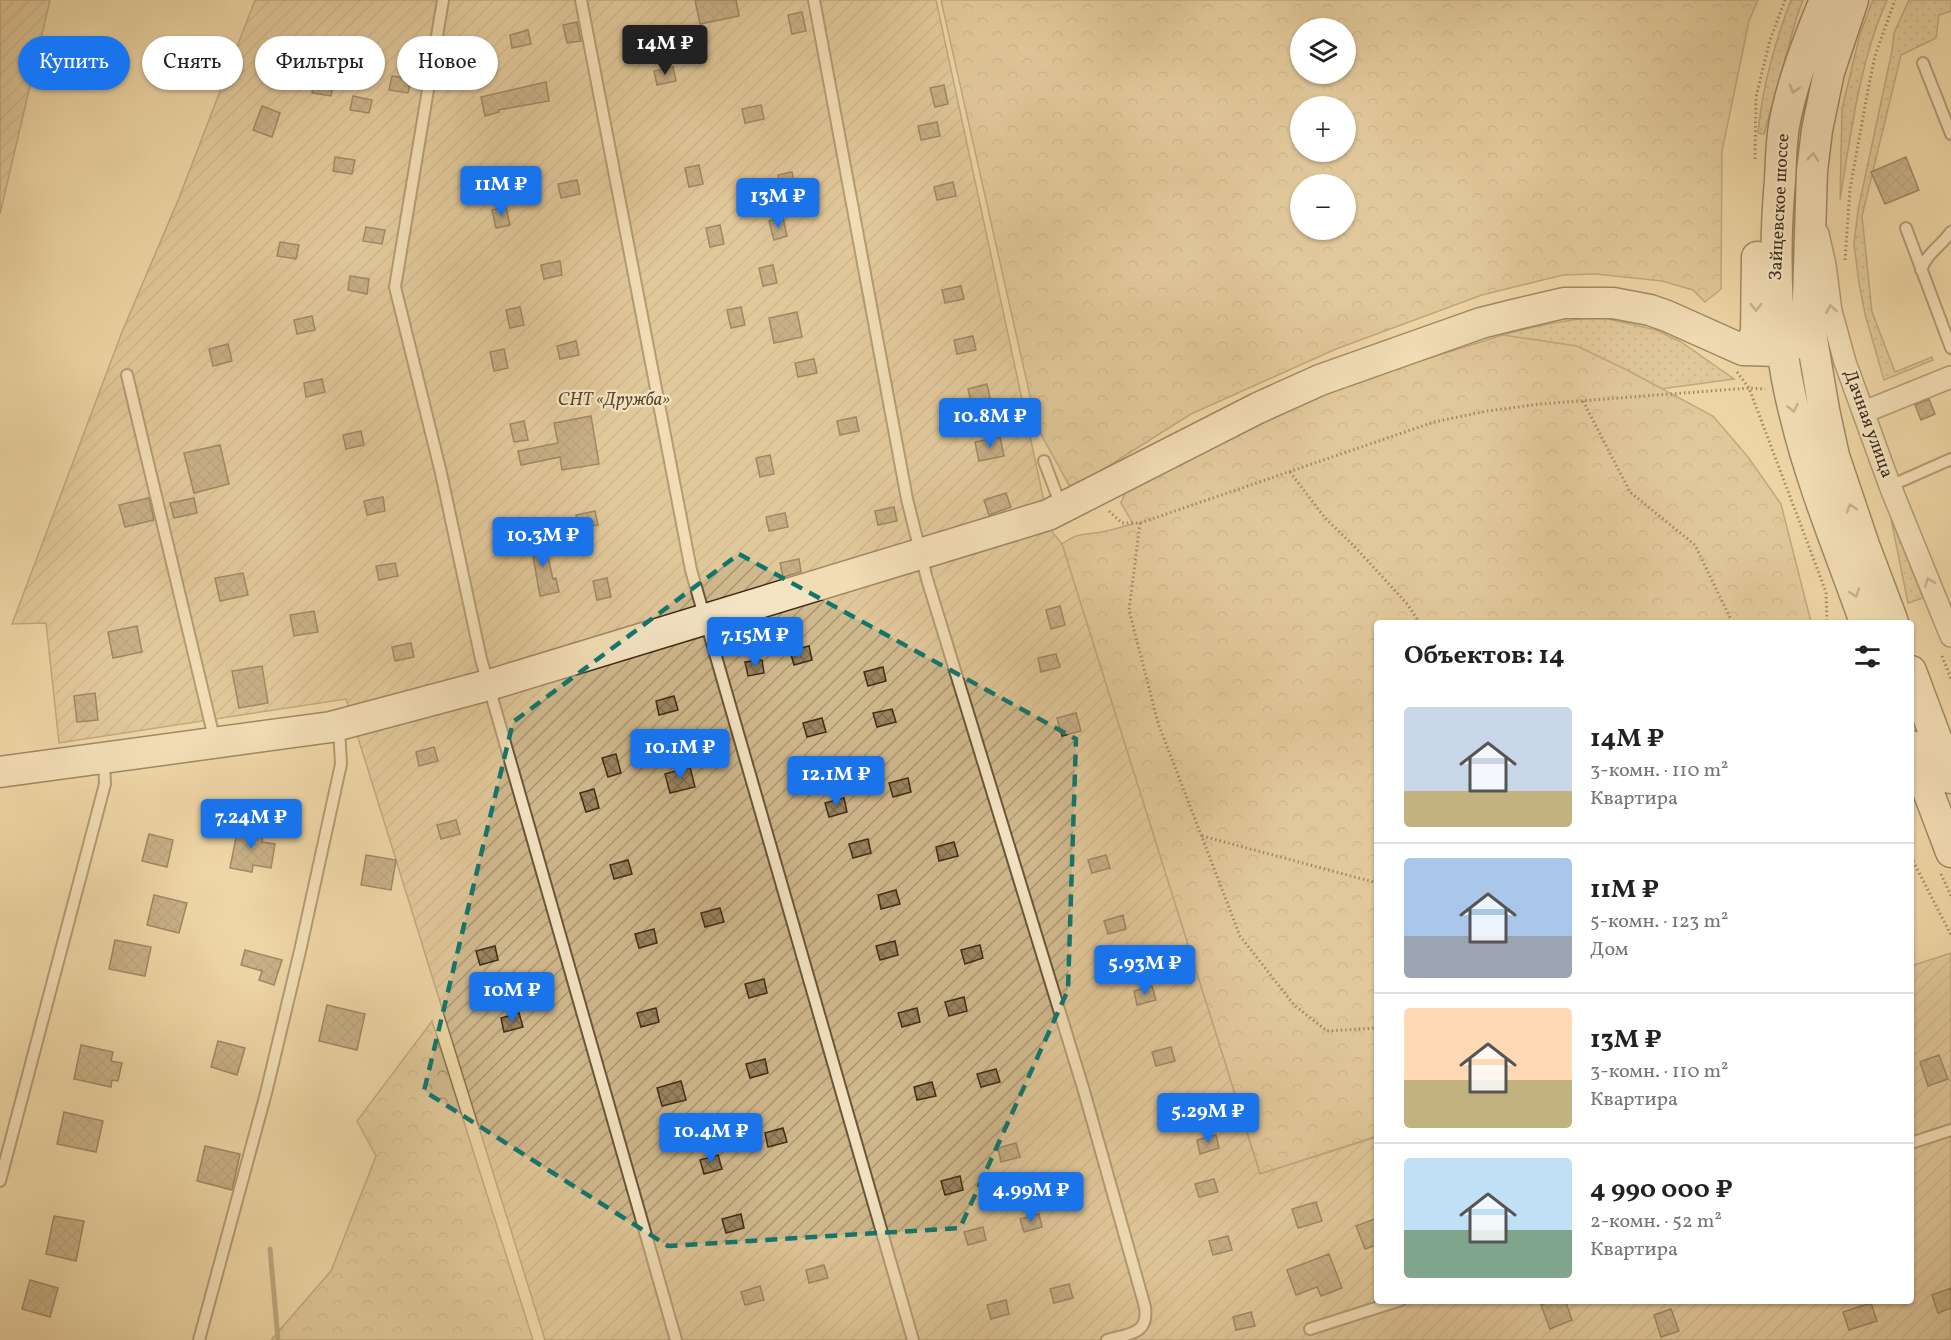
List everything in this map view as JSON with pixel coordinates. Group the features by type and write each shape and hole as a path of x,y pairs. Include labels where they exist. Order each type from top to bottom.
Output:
{"street":[{"name":"Зайцевское шоссе","path":"1825,0 1784,126 1775,246 1776,283 1782,351 1795,416 1864,620"},
{"name":"Зайцевское шоссе","path":"1853,0 1822,99 1814,151 1810,204 1808,300 1812,339 1834,456 1892,620"},
{"path":"1739,360 1756,332 1756,263 1760,217 1784,126"},
{"name":"Дачная улица","path":"1810,204 1825,264 1833,321 1845,362 1890,486 1951,636"},
{"path":"0,772 338,725 488,685 1062,509 1192,441 1320,380 1481,323 1564,303 1595,302 1633,306 1667,316 1739,360 1782,351 1800,341 1807,325 1808,300"},
{"path":"1782,351 1804,373 1834,456"},
{"path":"1864,412 1951,377"},
{"path":"1914,679 1951,778"},
{"path":"1914,754 1951,852"}],"lane":[{"path":"443,0 395,287 441,473 481,659 676,1340"},
{"path":"581,0 691,570 914,1340"},
{"path":"814,0 907,499 930,590 1084,1091 1145,1307 1144,1324 1138,1332 1107,1340"},
{"path":"1923,63 1951,134"},
{"path":"1906,228 1951,348"},
{"path":"1921,270 1925,257 1935,251 1951,232"},
{"path":"127,375 216,743"},
{"path":"1890,486 1951,459"},
{"path":"1044,461 1062,509"},
{"path":"199,1340 266,1093 300,951 341,764 338,725"},
{"path":"0,1181 105,784 104,758"},
{"path":"1914,1142 1951,1130"},
{"path":"1310,1329 1388,1304"}],"path":[{"path":"1755,165 1756,97 1770,40 1785,0"},
{"path":"1845,268 1850,189 1868,90 1875,56 1895,0"},
{"path":"1739,360 1826,592 1827,620"},
{"path":"1107,509 1122,523 1140,524 1434,422 1487,411 1749,388"},
{"path":"1583,401 1630,492 1695,545 1731,620"},
{"path":"1290,472 1324,518 1356,548 1408,605 1418,620"},
{"path":"1140,524 1129,610 1158,723 1240,936 1294,1005 1328,1031 1374,1028"},
{"path":"1942,656 1951,679"},
{"path":"1202,836 1374,882"},
{"path":"1914,863 1951,935"}],"highlighted area":[{"path":"739,554 1076,739 1068,990 960,1228 668,1246 424,1091 513,722"}],"green space":[{"path":"0,0 50,0 42,36 18,36 18,90 29,90 0,214"},
{"name":"СНТ «Дружба»","path":"255,0 936,0 1047,515 1053,533 1062,544 1260,1174 1374,1138 1374,1304 1914,1304 1914,965 1951,953 1951,1340 545,1340 346,699 59,743 46,623 12,624 122,332 179,198 220,90 243,90 243,36 241,36"},
{"path":"941,0 1758,0 1749,21 1722,151 1721,289 1705,302 1693,290 1662,281 1596,274 1563,275 1482,295 1336,349 1191,414 1077,486 1069,485 1037,427"},
{"path":"1791,0 1803,0 1764,134 1758,133 1770,65"},
{"path":"1873,0 1887,0 1869,48 1863,73 1840,200 1842,109 1860,34"},
{"path":"1909,0 1951,0 1951,11 1939,15 1936,38 1901,55 1862,216 1872,312 1895,372 1932,357 1933,360 1884,380 1865,314 1854,244 1858,210 1894,33"},
{"path":"1600,317 1656,330 1681,342 1734,379 1661,389 1627,370 1503,335 1552,323"},
{"path":"1503,335 1577,346 1627,370 1713,416 1748,457 1781,504 1810,620 1374,620 1374,1137 1260,1174 1062,544 1078,536 1133,524 1121,503 1125,493 1275,414 1353,382"},
{"path":"1891,519 1923,598 1908,603 1893,529"},
{"path":"432,1021 533,1340 271,1340 331,1271 376,1156 357,1121"}],"building":[{"path":"695,0 736,0 739,16 700,24"},
{"path":"802,12 806,31 792,34 788,15"},
{"path":"577,22 581,41 567,43 563,25"},
{"path":"528,30 531,44 512,48 510,35"},
{"path":"673,67 676,81 657,85 654,71"},
{"path":"392,76 397,77 397,90 409,90 408,93 389,90"},
{"path":"546,82 549,101 498,110 499,112 485,116 481,97"},
{"path":"944,85 948,104 935,107 930,88"},
{"path":"313,90 332,90 331,96 312,93"},
{"path":"353,96 372,100 369,113 350,110"},
{"path":"761,105 764,119 745,123 742,109"},
{"path":"262,106 280,113 272,137 253,130"},
{"path":"937,122 940,136 921,140 918,126"},
{"path":"335,157 355,160 352,174 333,171"},
{"path":"1906,157 1919,190 1885,204 1871,172"},
{"path":"699,165 703,184 689,187 685,168"},
{"path":"792,172 796,191 782,194 778,175"},
{"path":"577,180 580,194 561,198 558,184"},
{"path":"953,182 956,196 937,200 934,187"},
{"path":"506,207 510,225 496,228 492,210"},
{"path":"783,218 787,236 774,240 769,221"},
{"path":"720,225 724,244 710,247 706,228"},
{"path":"366,227 385,230 382,244 363,241"},
{"path":"280,242 299,245 296,259 277,256"},
{"path":"560,261 562,275 544,279 541,265"},
{"path":"773,265 777,283 763,286 759,268"},
{"path":"350,276 369,279 367,294 348,290"},
{"path":"961,286 964,299 945,303 942,290"},
{"path":"520,307 524,325 510,328 506,310"},
{"path":"741,307 745,325 731,328 727,310"},
{"path":"797,312 802,337 774,343 769,318"},
{"path":"312,316 315,330 297,334 294,320"},
{"path":"973,336 976,350 957,354 954,340"},
{"path":"576,341 579,355 560,359 557,346"},
{"path":"228,344 232,361 213,366 209,349"},
{"path":"504,349 508,368 494,371 490,352"},
{"path":"814,359 817,373 798,377 795,363"},
{"path":"322,379 325,392 306,397 304,383"},
{"path":"987,384 990,398 971,402 968,389"},
{"path":"1929,399 1935,414 1921,420 1915,405"},
{"path":"591,416 599,464 562,470 560,457 521,465 518,451 558,443 554,423"},
{"path":"856,417 859,431 840,435 837,421"},
{"path":"524,421 528,440 514,442 510,424"},
{"path":"361,431 364,445 346,449 343,435"},
{"path":"1000,437 1004,456 979,461 975,442"},
{"path":"220,445 229,484 194,493 184,453"},
{"path":"770,455 774,474 760,477 756,458"},
{"path":"1006,493 1011,507 989,515 984,500"},
{"path":"383,497 385,511 367,515 364,501"},
{"path":"149,498 154,520 125,527 119,505"},
{"path":"194,498 197,513 174,518 170,503"},
{"path":"894,507 897,521 878,525 875,511"},
{"path":"595,511 598,525 579,529 576,515"},
{"path":"785,513 788,527 769,531 766,517"},
{"path":"543,536 553,579 556,578 559,592 540,596 530,539"},
{"path":"799,559 801,572 783,577 780,563"},
{"path":"395,563 398,576 379,580 376,566"},
{"path":"243,573 248,595 220,601 215,578"},
{"path":"607,578 611,597 597,600 593,581"},
{"path":"1060,606 1065,625 1051,629 1046,610"},
{"path":"314,611 318,632 294,636 290,615"},
{"path":"137,626 142,652 113,658 108,632"},
{"path":"411,643 414,657 395,661 392,647"},
{"path":"809,646 812,660 794,665 790,651"},
{"path":"1056,654 1060,667 1041,672 1038,658"},
{"path":"762,660 764,673 748,676 745,662"},
{"path":"262,666 268,703 239,708 232,671"},
{"path":"883,667 886,681 868,686 864,672"},
{"path":"95,693 98,720 77,722 74,696"},
{"path":"674,696 678,710 659,715 656,701"},
{"path":"892,709 896,722 877,727 873,713"},
{"path":"1076,713 1081,731 1062,736 1057,718"},
{"path":"822,718 826,732 807,737 803,723"},
{"path":"434,747 438,761 419,766 416,752"},
{"path":"616,754 621,773 608,777 602,758"},
{"path":"690,767 695,787 670,793 665,774"},
{"path":"908,778 911,792 893,797 889,783"},
{"path":"594,789 599,808 586,812 580,793"},
{"path":"844,798 847,812 829,817 825,803"},
{"path":"456,820 460,834 441,839 437,825"},
{"path":"239,822 257,825 255,835 263,836 262,842 275,844 271,868 253,865 252,872 230,868"},
{"path":"149,834 173,840 167,867 142,861"},
{"path":"868,839 871,853 853,858 849,844"},
{"path":"954,842 958,856 939,861 936,847"},
{"path":"366,855 396,860 391,890 361,885"},
{"path":"1106,855 1110,868 1092,873 1088,860"},
{"path":"628,860 632,874 614,879 610,865"},
{"path":"896,890 900,904 881,909 878,895"},
{"path":"154,895 187,903 179,933 147,925"},
{"path":"720,908 724,922 705,927 701,913"},
{"path":"1123,915 1126,929 1108,934 1104,921"},
{"path":"654,929 657,943 639,948 635,934"},
{"path":"115,940 151,947 145,976 109,969"},
{"path":"895,941 898,955 880,960 876,946"},
{"path":"980,945 983,958 965,964 961,950"},
{"path":"495,946 498,960 480,965 476,951"},
{"path":"245,950 282,960 274,985 259,980 262,971 241,965"},
{"path":"764,979 767,993 749,998 745,984"},
{"path":"1152,986 1156,1000 1137,1005 1134,991"},
{"path":"964,997 967,1011 949,1016 945,1002"},
{"path":"327,1005 365,1014 357,1050 319,1041"},
{"path":"656,1008 659,1022 641,1027 637,1013"},
{"path":"917,1008 920,1022 902,1027 898,1013"},
{"path":"519,1013 523,1027 504,1032 501,1018"},
{"path":"218,1041 245,1048 237,1075 211,1067"},
{"path":"81,1045 113,1052 111,1061 122,1063 118,1081 112,1080 111,1087 74,1079"},
{"path":"1171,1047 1175,1061 1156,1066 1152,1052"},
{"path":"1939,1055 1948,1079 1928,1086 1920,1062"},
{"path":"765,1059 768,1073 750,1078 746,1064"},
{"path":"996,1069 1000,1082 981,1087 977,1074"},
{"path":"681,1081 686,1100 662,1106 657,1088"},
{"path":"932,1082 936,1096 917,1100 914,1087"},
{"path":"1185,1108 1189,1121 1170,1126 1167,1113"},
{"path":"64,1112 103,1121 96,1152 57,1144"},
{"path":"783,1128 787,1142 768,1147 765,1133"},
{"path":"1216,1135 1219,1148 1200,1154 1197,1140"},
{"path":"1016,1143 1020,1157 1001,1162 998,1148"},
{"path":"205,1146 240,1154 232,1190 197,1181"},
{"path":"718,1155 722,1169 704,1174 700,1160"},
{"path":"960,1176 963,1190 945,1195 941,1181"},
{"path":"1214,1179 1218,1192 1199,1197 1195,1184"},
{"path":"1316,1202 1322,1221 1298,1228 1292,1209"},
{"path":"741,1214 744,1228 726,1233 722,1219"},
{"path":"1039,1214 1042,1227 1024,1232 1020,1219"},
{"path":"54,1216 84,1221 76,1261 46,1254"},
{"path":"1374,1219 1374,1246 1365,1249 1356,1226"},
{"path":"983,1227 986,1240 968,1245 964,1232"},
{"path":"1228,1236 1232,1250 1213,1255 1209,1241"},
{"path":"1329,1254 1342,1288 1321,1296 1317,1287 1296,1295 1287,1270"},
{"path":"824,1265 828,1278 809,1283 806,1270"},
{"path":"30,1280 58,1288 50,1317 22,1309"},
{"path":"1069,1284 1073,1298 1054,1303 1050,1289"},
{"path":"760,1286 764,1300 745,1305 741,1292"},
{"path":"1951,1288 1951,1308 1938,1313 1932,1295"},
{"path":"1006,1300 1009,1314 991,1319 987,1305"},
{"path":"1566,1304 1572,1320 1550,1329 1541,1305"},
{"path":"1871,1304 1877,1321 1849,1330 1843,1312"},
{"path":"1671,1309 1679,1331 1661,1337 1654,1315"},
{"path":"1251,1312 1255,1326 1236,1330 1233,1317"}],"waterway":[{"path":"270,1249 278,1340"}]}
